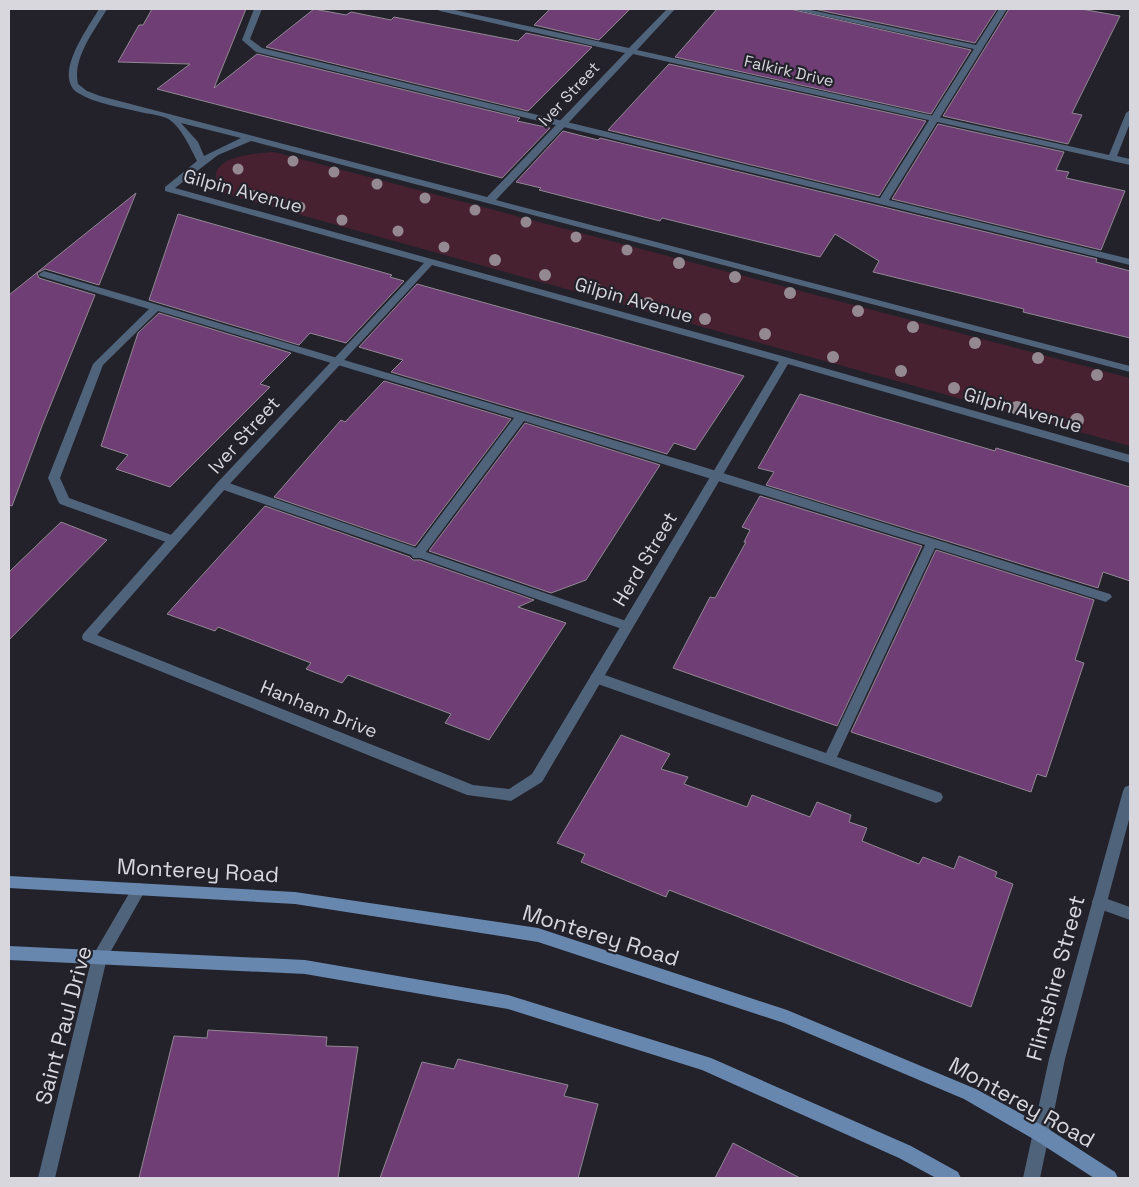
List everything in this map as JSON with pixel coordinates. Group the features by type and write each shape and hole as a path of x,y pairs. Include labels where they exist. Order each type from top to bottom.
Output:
{"street":[{"path":"103,9 73,65 72,77 75,85 82,92 97,98 174,120 490,200 1130,369"},
{"path":"258,9 246,40 259,50 1130,262"},
{"name":"Falkirk Drive","path":"440,9 1130,162"},
{"name":"Iver Street","path":"490,200 671,9"},
{"path":"796,9 978,48"},
{"path":"883,202 1003,9"},
{"path":"1112,158 1130,113"},
{"name":"Gilpin Avenue","path":"174,120 193,142 201,160"},
{"name":"Gilpin Avenue","path":"249,138 223,147 201,160 168,189 784,360 1130,459"},
{"name":"Iver Street","path":"88,637 222,485 431,261"},
{"path":"44,274 718,475 1106,597"},
{"path":"157,307 98,364 54,478 64,501 173,540"},
{"name":"Herd Street","path":"537,778 626,626 718,475 784,360"},
{"path":"417,555 522,416"},
{"path":"222,485 417,555 626,626"},
{"path":"828,760 932,542"},
{"name":"Hanham Drive","path":"88,637 472,791 511,795 537,778"},
{"path":"597,678 936,797"},
{"name":"Flintshire Street","path":"1031,1178 1057,1059 1098,902 1130,791"},
{"name":"Monterey Road","path":"9,882 295,898 538,935 787,1017 970,1094 1041,1134 1109,1178"},
{"name":"Saint Paul Drive","path":"46,1178 100,957 139,889"},
{"path":"1098,902 1130,914"},
{"path":"9,954 305,966 508,1002 705,1062 905,1152 952,1178"}],"shaded area":[{"path":"274,152 1130,378 1130,446 222,193 216,181 217,172 222,165 241,156"}],"building":[{"path":"152,9 246,9 214,88 257,54 520,118 517,121 550,128 502,178 157,89 190,64 118,62 139,25 143,25"},
{"path":"314,9 346,15 351,12 391,20 394,17 518,41 526,33 592,47 528,111 266,47"},
{"path":"550,9 630,9 599,40 534,25"},
{"path":"717,9 790,9 971,50 931,114 675,57"},
{"path":"814,9 997,9 975,43"},
{"path":"1009,9 1081,9 1120,16 1072,113 1082,115 1068,144 943,116"},
{"path":"669,64 926,121 879,196 608,130"},
{"path":"938,124 1064,152 1056,170 1069,172 1066,178 1125,191 1101,250 892,199"},
{"path":"563,131 598,140 600,138 1097,259 1096,262 1130,271 1130,338 1023,312 1024,309 873,272 879,261 835,234 820,257 662,218 660,221 539,190 541,188 516,182"},
{"path":"136,193 99,285 45,269 37,273 39,278 95,295 12,506 9,505 9,295"},
{"path":"178,214 392,275 390,277 404,281 346,343 310,333 299,345 149,300"},
{"path":"417,284 744,376 695,450 674,443 667,454 391,372 403,360 359,347"},
{"path":"159,313 291,353 260,384 270,387 170,487 116,469 128,455 101,446 138,333"},
{"path":"384,381 511,419 415,546 274,497 341,420 345,422"},
{"path":"800,394 995,451 996,448 1130,487 1130,581 1103,572 1098,588 766,485 774,472 758,468"},
{"path":"525,423 660,465 586,580 551,593 429,551"},
{"path":"760,496 922,546 837,726 673,668 710,597 715,598 746,542 744,542 750,530 742,527"},
{"path":"265,506 410,557 413,560 420,560 534,600 518,607 566,623 489,740 445,723 451,714 348,675 342,683 306,669 311,663 218,627 215,631 167,614"},
{"path":"61,522 107,540 9,640 9,572"},
{"path":"936,550 1094,600 1075,660 1084,663 1046,777 1037,774 1031,792 851,732"},
{"path":"621,735 670,754 661,769 688,777 684,784 747,807 752,795 810,817 817,802 851,815 849,822 867,828 862,841 919,864 923,857 954,869 959,856 997,872 995,877 1013,884 971,1007 669,890 666,897 581,862 585,854 557,843"},
{"path":"208,1030 327,1037 326,1046 358,1047 338,1178 139,1178 174,1036 207,1038"},
{"path":"458,1059 568,1085 564,1096 598,1104 578,1178 380,1178 422,1062 454,1069"},
{"path":"733,1143 800,1178 715,1178"}]}
